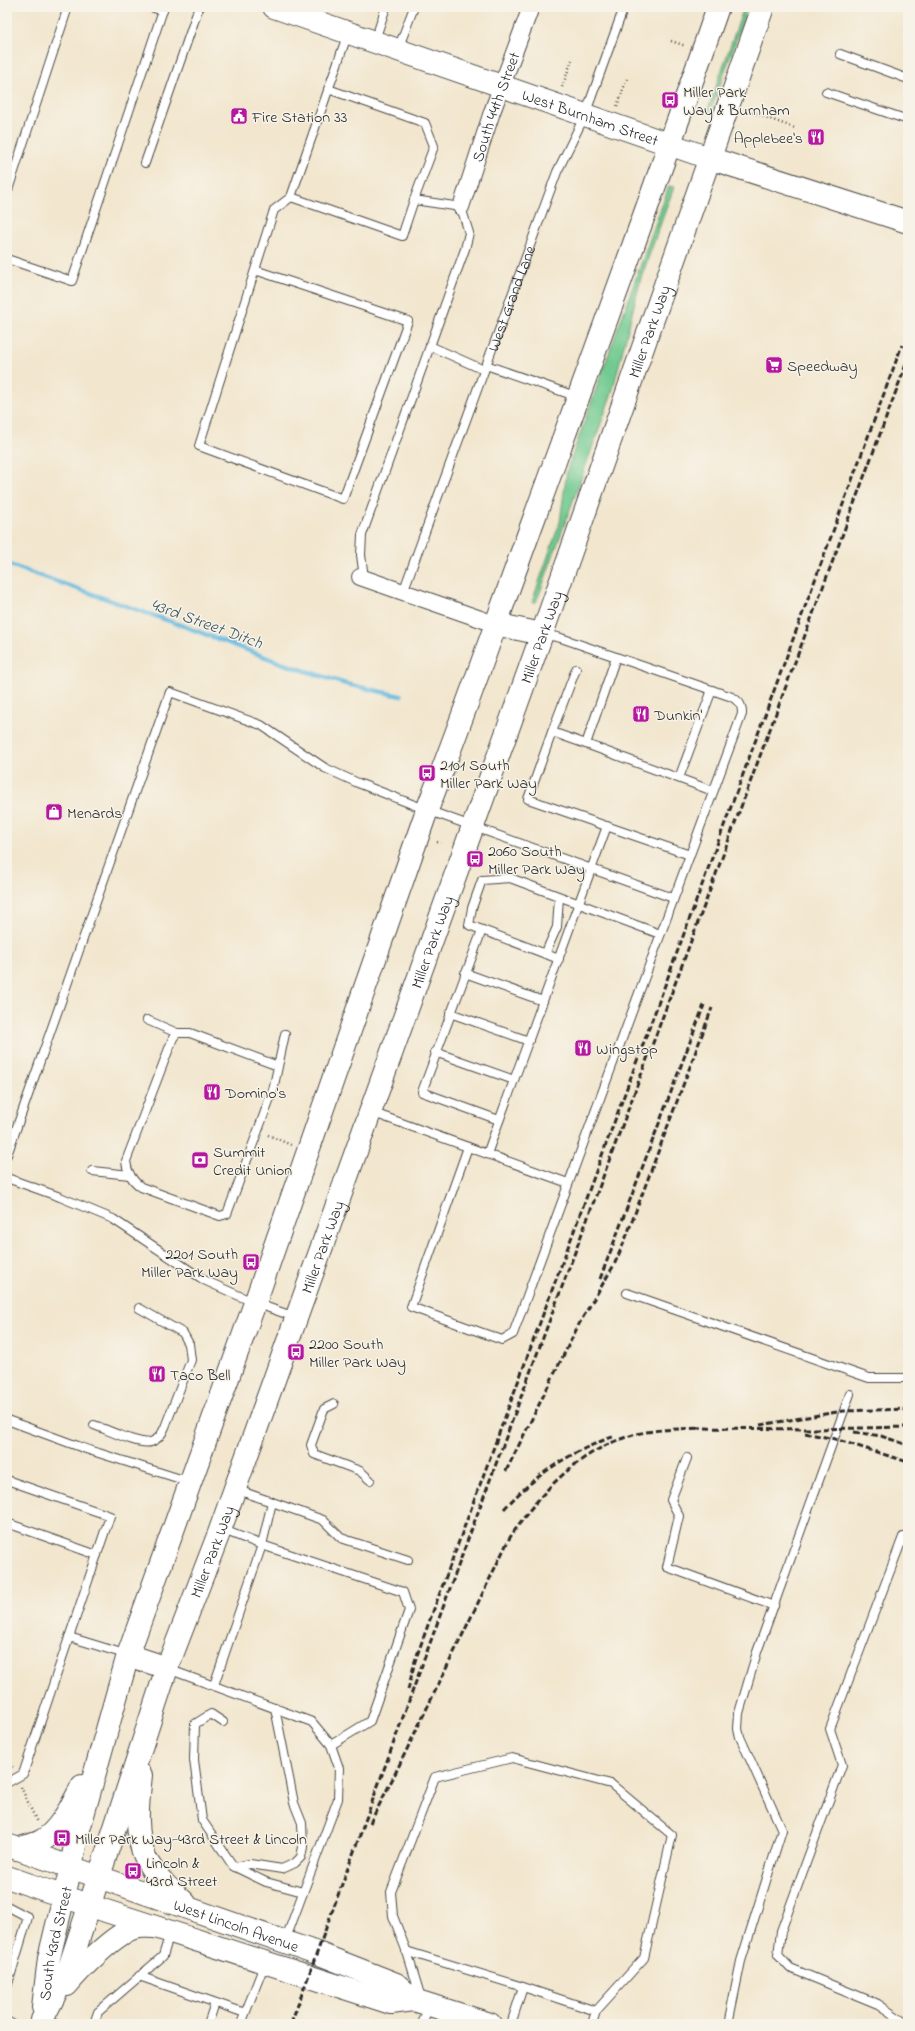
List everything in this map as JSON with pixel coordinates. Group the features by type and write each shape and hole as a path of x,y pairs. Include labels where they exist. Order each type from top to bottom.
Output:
{"main road":[{"name":"West Burnham Street","path":"274,7 709,158 907,218"},
{"path":"71,1867 76,1840 128,1655 255,1303 427,810 454,744 495,624 671,144 718,7"},
{"name":"Miller Park Way","path":"99,1876 167,1668 220,1529 472,825 542,634 763,7"},
{"path":"495,624 542,634"},
{"path":"128,1655 167,1668"},
{"path":"46,2023 80,1968 116,1937 135,1927 168,1931 188,1907 154,1870 146,1858 140,1839 138,1803 145,1733"},
{"path":"12,1847 41,1841 50,1835 68,1812 100,1754"},
{"name":"West Lincoln Avenue","path":"12,1847 293,1944 396,1984 422,2008"},
{"name":"South 43rd Street","path":"46,2023 49,1958 71,1867"},
{"name":"South 43rd Street","path":"46,2023 70,1965 99,1876"},
{"name":"West Lincoln Avenue","path":"7,1877 89,1906 391,2003 422,2008 458,2019 490,2024"},
{"path":"293,1944 294,1971"}],"street":[{"name":"South 44th Street","path":"461,207 492,112 503,87 531,7"},
{"path":"362,578 495,624"}],"lane":[{"path":"7,193 68,7"},
{"path":"7,259 72,281 163,9 151,7"},
{"path":"145,163 199,7"},
{"path":"374,41 386,7"},
{"path":"398,49 414,7"},
{"name":"West Grand Lane","path":"403,592 557,172 585,116 624,7"},
{"path":"255,270 408,321 343,499 199,446 274,210 291,196 348,32"},
{"path":"840,54 908,79"},
{"path":"291,196 402,236 434,146 425,123 328,89"},
{"path":"826,92 908,120"},
{"path":"362,578 362,535 469,233 461,207 414,200"},
{"path":"430,346 485,367 578,398"},
{"path":"468,1147 411,1307 502,1340 513,1334 742,714 742,706 739,701 732,697 561,638 542,634"},
{"path":"586,744 616,657"},
{"path":"576,669 528,799 690,855"},
{"path":"679,778 712,690"},
{"path":"7,1155 170,692 261,725 324,768 427,810 673,898"},
{"path":"552,732 713,791"},
{"path":"487,1154 608,826"},
{"path":"559,959 469,925 472,908 482,880 510,878 660,934"},
{"path":"545,954 557,927 559,897"},
{"path":"482,930 435,1052 422,1092 499,1120"},
{"path":"465,973 543,1001"},
{"path":"450,1013 529,1041"},
{"path":"147,1020 177,1033 190,1033 278,1066"},
{"path":"177,1033 173,1038 126,1161 130,1176 134,1182 141,1187 220,1216 227,1214 273,1090 285,1034"},
{"path":"435,1052 514,1080"},
{"path":"370,1111 568,1184"},
{"path":"92,1171 130,1176"},
{"path":"7,1178 60,1197 113,1219 204,1280 255,1303 295,1317"},
{"path":"627,1293 869,1378 908,1378"},
{"path":"94,1425 135,1440 149,1443 160,1437 166,1427 191,1360 189,1344 183,1333 139,1308"},
{"path":"728,2024 741,1961 782,1830 740,1737 738,1729 739,1713 757,1652 850,1394"},
{"path":"334,1404 324,1409 311,1446 314,1454 360,1470 370,1480"},
{"path":"7,1420 190,1482"},
{"path":"687,1458 671,1500 679,1516 667,1567 774,1606"},
{"path":"7,1480 110,1516 23,1774 7,1784"},
{"path":"234,1488 323,1520 341,1538 408,1560"},
{"path":"214,1685 262,1545 272,1502"},
{"path":"7,1524 97,1555"},
{"path":"220,1529 262,1545 403,1592 409,1610 370,1721 331,1745"},
{"path":"907,2024 878,2004 790,1968 778,1955 780,1931 842,1765 830,1729 903,1537 908,1537"},
{"path":"69,1637 128,1655"},
{"path":"167,1668 312,1722 331,1745 339,1768 338,1799 303,1892 293,1944"},
{"path":"235,1867 250,1864 282,1869 295,1863 301,1856 303,1847 302,1823 294,1803 275,1708"},
{"path":"223,1722 211,1714 195,1724 194,1760 202,1820 235,1867 266,1882 303,1892"},
{"path":"422,2008 406,1951 393,1916 391,1892 435,1777 512,1758 611,1784 672,1835 644,1958 596,2011 592,2024"},
{"path":"7,1906 28,1917 7,1988"},
{"path":"94,2024 98,2012 163,1956 168,1931"},
{"path":"406,1951 596,2011"},
{"path":"241,2024 266,1962"},
{"path":"139,1976 245,2013"},
{"path":"511,2024 523,1987"},
{"path":"208,2024 215,2003"},
{"path":"7,2021 12,2024"}],"path":[{"path":"671,41 686,46"},
{"path":"562,87 572,60"},
{"path":"617,106 626,79"},
{"path":"748,111 795,128"},
{"path":"437,842 442,843"},
{"path":"258,1131 291,1145"},
{"path":"7,1761 14,1769 40,1826"}],"green space":[{"path":"744,7 748,7 710,113 707,112"},
{"path":"669,186 674,187 641,278 612,393 539,595 536,602 532,602 560,522 567,470"}],"waterway":[{"name":"43rd Street Ditch","path":"7,564 186,627 281,663 346,684 401,696"}],"railway":[{"path":"408,1690 415,1661 428,1625 902,345"},
{"path":"291,2024 468,1539 908,359"},
{"path":"600,1279 704,1005"},
{"path":"506,1471 579,1324 614,1265 625,1240 712,1008"},
{"path":"760,1425 843,1411 908,1409"},
{"path":"696,1428 814,1429 908,1427"},
{"path":"370,1823 509,1539 533,1505 562,1475 578,1462 613,1442 633,1435 650,1432 701,1428"},
{"path":"854,1432 881,1436 908,1445"},
{"path":"805,1433 835,1439 908,1462"},
{"path":"504,1509 516,1496 555,1465 583,1449 615,1436"}],"place":[{"name":"Miller Park Way & Burnham","path":"670,100"},
{"name":"Fire Station 33","path":"239,116"},
{"name":"Applebee's","path":"816,137"},
{"name":"Speedway","path":"774,365"},
{"name":"Dunkin'","path":"641,714"},
{"name":"2101 South Miller Park Way","path":"427,773"},
{"name":"Menards","path":"54,812"},
{"name":"2060 South Miller Park Way","path":"475,859"},
{"name":"Wingstop","path":"583,1048"},
{"name":"Domino's","path":"212,1092"},
{"name":"Summit Credit Union","path":"200,1160"},
{"name":"2201 South Miller Park Way","path":"251,1262"},
{"name":"2200 South Miller Park Way","path":"296,1352"},
{"name":"Taco Bell","path":"157,1374"},
{"name":"Miller Park Way-43rd Street & Lincoln","path":"62,1838"},
{"name":"Lincoln & 43rd Street","path":"133,1871"}]}
